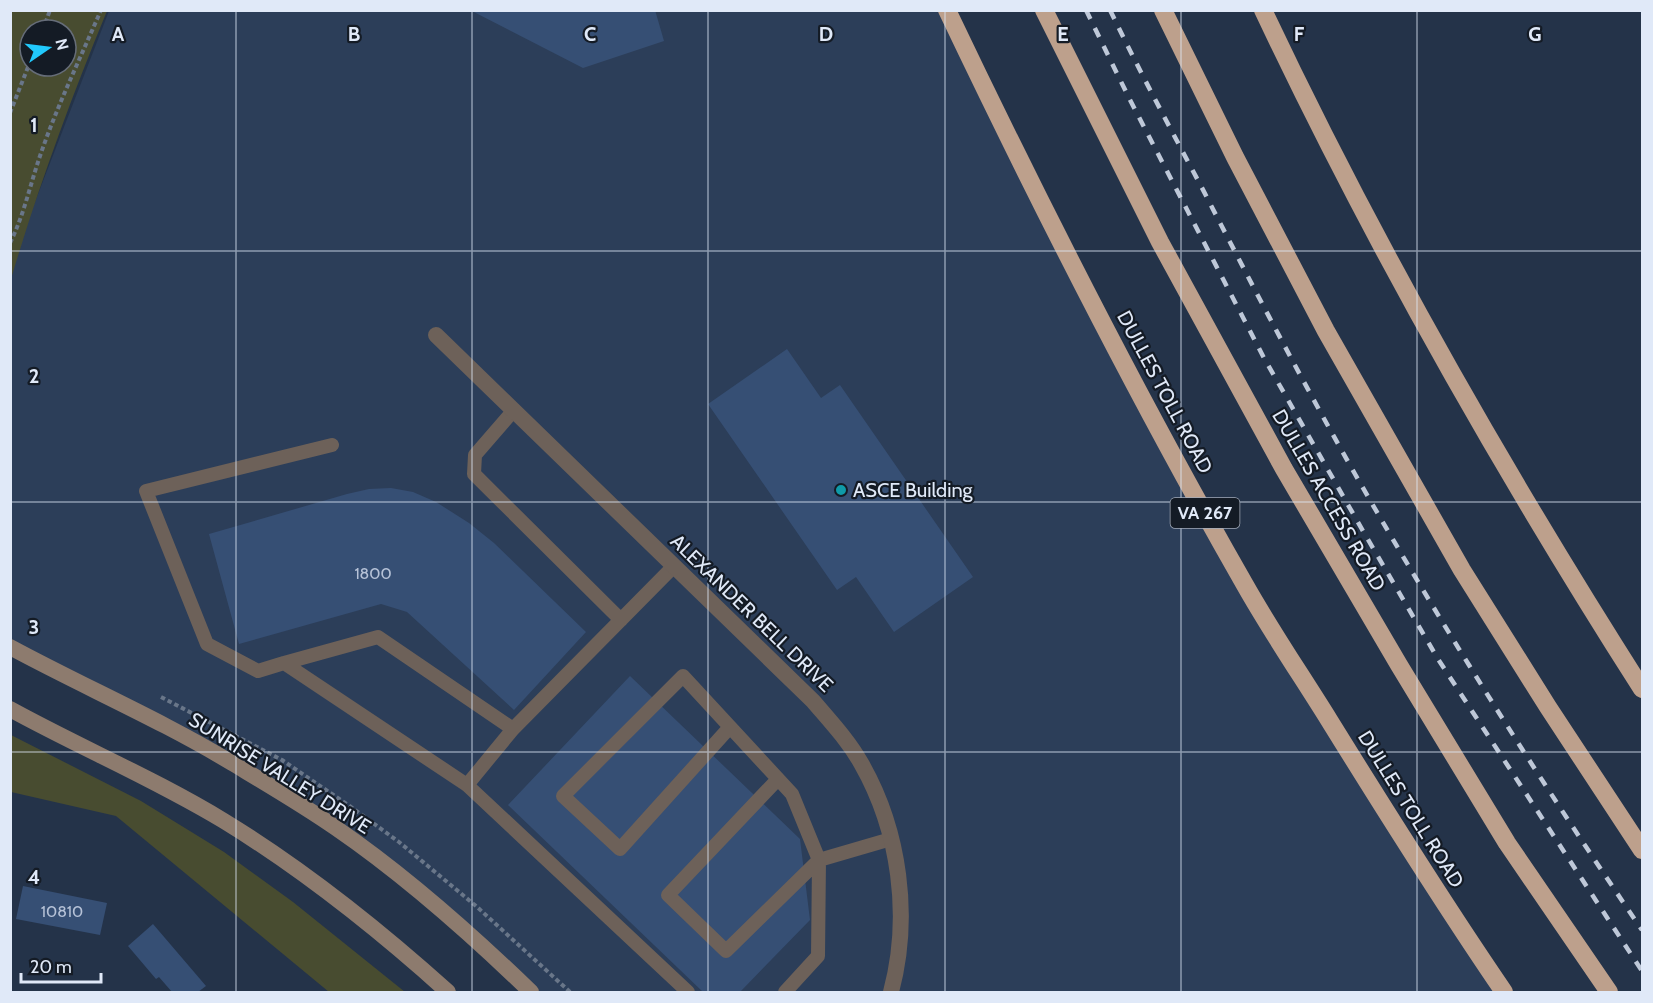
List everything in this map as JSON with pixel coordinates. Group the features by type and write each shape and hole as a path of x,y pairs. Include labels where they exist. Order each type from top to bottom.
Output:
{"highway":[{"name":"DULLES TOLL ROAD","path":"947,10 1014,151 1088,295 1174,459 1247,588 1432,885 1504,993"},
{"name":"DULLES ACCESS ROAD","path":"1044,10 1160,242 1214,345 1284,469 1507,843 1609,993"},
{"path":"1163,10 1235,157 1326,331 1462,570 1642,850"},
{"path":"1263,10 1342,171 1426,328 1512,478 1642,689"}],"main road":[{"name":"SUNRISE VALLEY DRIVE","path":"10,647 231,762 337,828 416,889 489,951 531,993"},
{"path":"10,709 224,821 342,902 402,951 448,993"}],"street":[{"name":"ALEXANDER BELL DRIVE","path":"436,335 813,701 836,727 860,762 874,789 891,839 899,884 901,930 896,974 891,993"}],"lane":[{"path":"514,410 475,455 474,474 621,620"},
{"path":"332,446 146,491 207,644 258,671 378,637 513,729"},
{"path":"467,785 513,729 674,566"},
{"path":"284,663 467,785 688,993"},
{"path":"730,727 620,849 563,796 683,676 792,794 819,860 818,956 784,993"},
{"path":"778,778 668,895 726,951 819,860 891,839"}],"path":[{"path":"10,243 29,197 40,156 66,88 101,10"},
{"path":"10,113 24,78"}],"shaded area":[{"path":"109,11 949,11 1168,449 1507,992 532,992 425,896 215,750 11,650 11,277 26,225"}],"green space":[{"path":"11,10 107,11 81,77 32,211 11,279"},
{"path":"11,735 141,801 224,852 293,902 405,992 329,992 116,816 11,792"}],"building":[{"path":"470,10 655,10 664,41 583,68"},
{"name":"ASCE Building","path":"787,349 821,398 840,385 973,577 894,632 856,577 837,590 708,404"},
{"path":"391,488 413,492 436,502 469,523 494,543 586,632 514,710 407,612 381,604 239,644 209,534 347,494 369,489"},
{"path":"630,676 800,839 810,920 740,992 703,992 508,805"},
{"path":"23,886 107,903 100,935 16,919"},
{"path":"153,924 206,986 198,992 172,992 159,977 156,979 128,946"}],"railway":[{"path":"1086,10 1264,358 1363,531 1438,659 1642,971"},
{"path":"1110,10 1257,295 1355,474 1494,705 1642,930"}],"place":[{"name":"ASCE Building","path":"841,490"}]}
